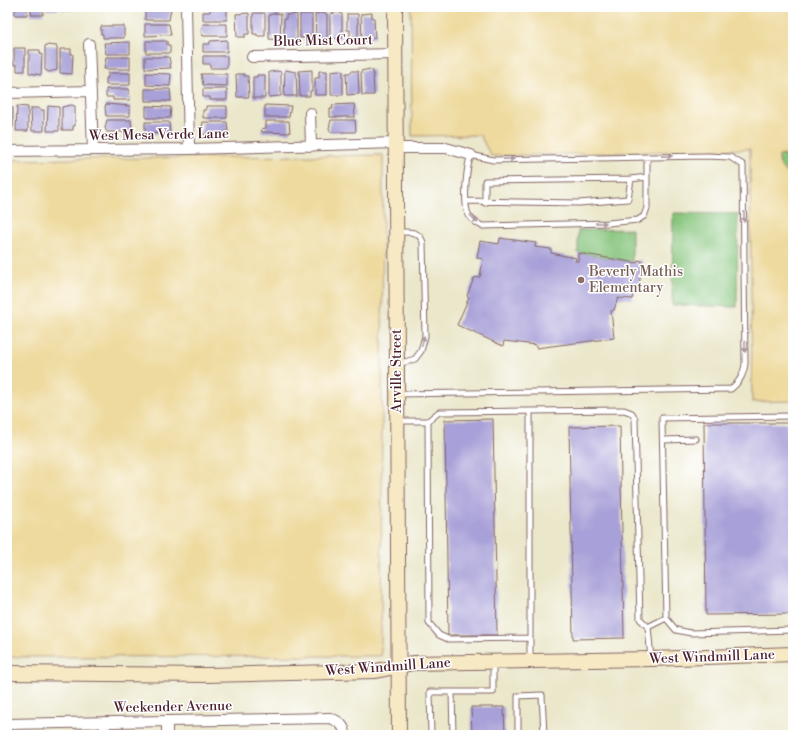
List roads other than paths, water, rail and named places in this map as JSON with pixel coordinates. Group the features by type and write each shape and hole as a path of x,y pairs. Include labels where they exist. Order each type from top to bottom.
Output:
{"street":[{"path":"186,7 189,149"},
{"name":"Arville Street","path":"394,7 399,735"},
{"path":"89,44 93,150"},
{"name":"Blue Mist Court","path":"252,57 395,54"},
{"path":"7,92 91,91"},
{"path":"310,113 310,146"},
{"name":"West Mesa Verde Lane","path":"7,151 396,146 446,148 471,156"},
{"name":"West Windmill Lane","path":"7,673 207,675 376,671 413,663 652,659 793,654"},
{"name":"Weekender Avenue","path":"7,724 330,718 339,722 345,731 345,735"},
{"path":"167,722 167,735"},
{"path":"105,723 105,735"}],"lane":[{"path":"397,394 731,389 736,385 742,378 745,364 743,164 730,157 646,157 493,160 471,156 467,167 468,212 474,222 482,226 608,223 638,220 644,216 647,208 646,157"},
{"path":"485,203 485,181 631,179 647,177"},
{"path":"467,201 485,203 579,203 628,199 631,179"},
{"path":"396,232 414,232 420,236 423,242 425,336 421,351 415,360 397,364"},
{"path":"530,410 530,661"},
{"path":"397,421 428,421 440,412 624,410 632,413 635,419 640,619 648,627 652,659"},
{"path":"793,416 662,418 666,618 676,630 690,632 793,630"},
{"path":"428,421 429,623 439,635 448,639 530,638"},
{"path":"663,440 696,439"},
{"path":"648,627 666,618"},
{"path":"431,735 430,692 493,692 493,662"},
{"path":"452,692 453,735"},
{"path":"518,735 518,696 542,695 544,735"}],"place":[{"name":"Beverly Mathis Elementary","path":"581,280"}]}
